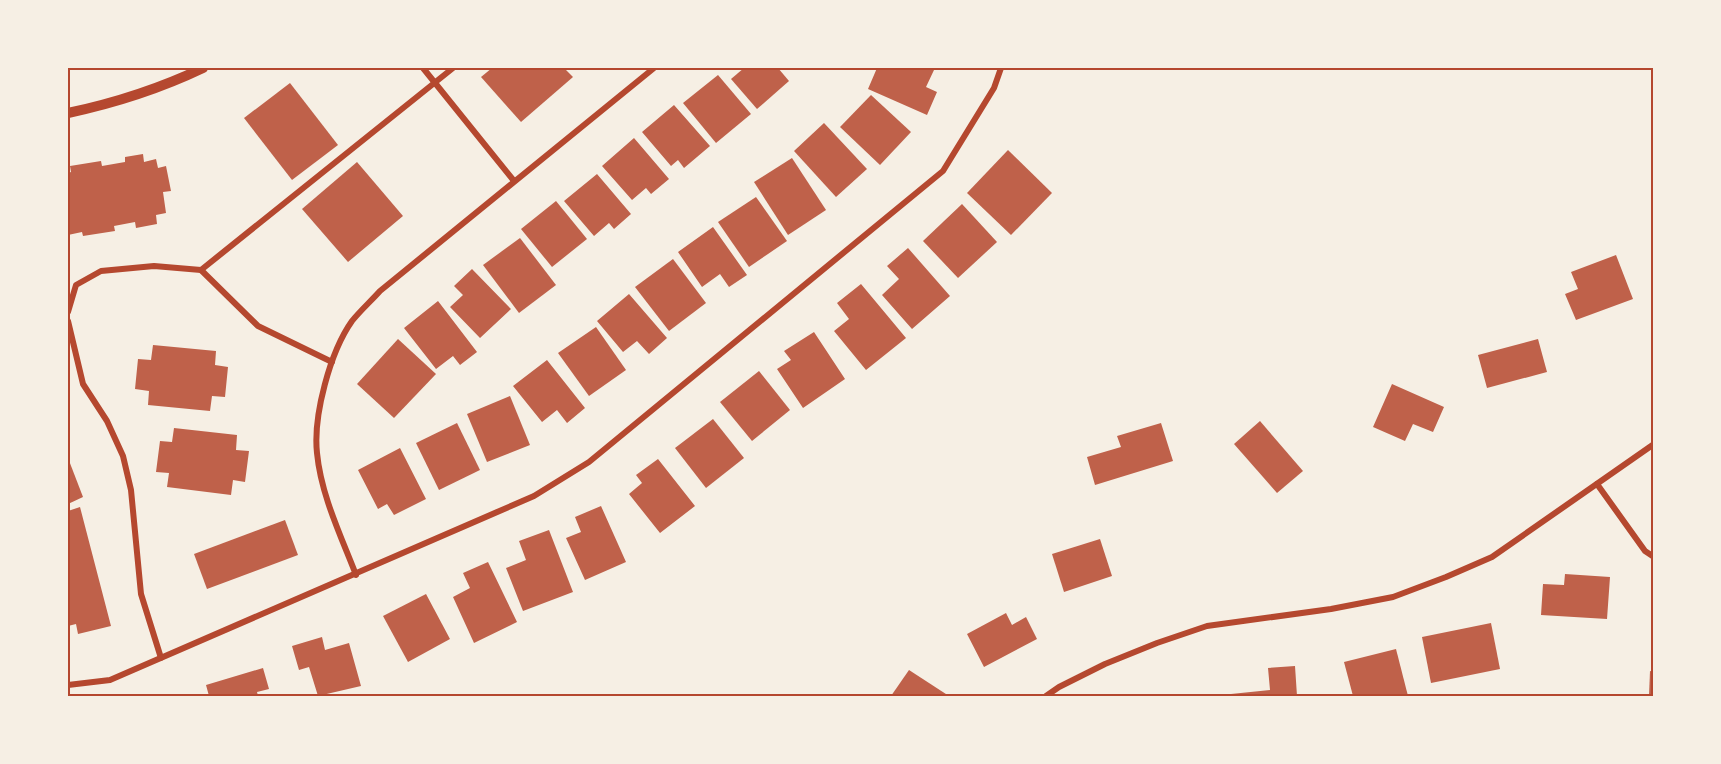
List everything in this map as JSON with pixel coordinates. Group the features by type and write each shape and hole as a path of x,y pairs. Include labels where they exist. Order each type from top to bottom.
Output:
{"street":[{"path":"68,113 112,104 203,68"},
{"path":"423,68 514,181"},
{"path":"201,270 453,68"},
{"path":"356,575 326,495 316,452 319,409 332,362 351,322 380,291 654,68"},
{"path":"68,685 110,680 356,575 534,496 589,462 943,171 994,88 1001,68"},
{"path":"68,312 76,285 101,271 154,266 201,270 258,326 332,362"},
{"path":"68,321 82,384 107,421 123,456 131,490 141,594 160,658"},
{"path":"1046,696 1105,664 1207,626 1330,609 1393,597 1446,577 1492,557 1653,444"},
{"path":"1597,484 1645,551 1653,557"}],"building":[{"path":"492,68 564,68 573,77 521,122 481,77"},
{"path":"744,68 778,68 789,81 757,109 731,79"},
{"path":"877,68 929,68 934,70 926,87 937,92 927,115 868,89"},
{"path":"718,75 751,114 716,143 683,103"},
{"path":"290,83 338,145 292,180 244,118"},
{"path":"871,95 911,132 880,165 840,127"},
{"path":"674,105 710,146 684,168 678,160 671,166 642,132"},
{"path":"824,123 867,169 836,197 794,151"},
{"path":"634,138 669,179 651,194 646,188 632,200 602,166"},
{"path":"1008,150 1052,193 1011,235 967,193"},
{"path":"143,154 144,162 156,159 158,168 166,166 171,191 163,192 166,213 156,215 157,224 136,228 135,222 114,226 115,231 83,236 82,232 68,235 70,166 101,161 102,166 125,162 125,157"},
{"path":"792,158 826,210 788,235 754,182"},
{"path":"357,162 403,216 348,262 302,209"},
{"path":"597,174 631,214 614,229 609,223 594,236 564,201"},
{"path":"756,197 787,241 749,267 718,222"},
{"path":"556,201 587,239 552,267 521,229"},
{"path":"962,204 997,242 958,278 923,241"},
{"path":"713,227 747,275 729,287 720,274 702,287 678,252"},
{"path":"520,238 556,285 519,313 483,265"},
{"path":"908,248 950,296 912,329 882,295 899,279 887,266"},
{"path":"1616,255 1633,299 1576,320 1565,294 1578,289 1571,272"},
{"path":"673,259 706,303 669,331 635,287"},
{"path":"472,269 511,309 480,338 450,307 463,295 454,286"},
{"path":"861,284 906,338 866,370 834,331 849,319 837,303"},
{"path":"629,294 667,338 649,354 637,341 623,352 597,321"},
{"path":"438,301 477,352 460,365 453,356 436,369 404,328"},
{"path":"596,327 626,370 589,396 558,353"},
{"path":"814,332 845,379 803,408 777,369 791,360 784,351"},
{"path":"398,339 436,374 394,418 357,384"},
{"path":"1538,339 1547,372 1487,388 1478,355"},
{"path":"153,345 216,351 215,365 228,367 225,397 212,396 210,411 148,405 149,391 135,389 138,359 151,360"},
{"path":"547,360 585,408 567,423 557,410 542,422 513,386"},
{"path":"759,371 790,410 752,441 720,402"},
{"path":"1392,384 1444,407 1433,432 1413,424 1405,441 1373,427"},
{"path":"510,396 530,445 487,462 467,414"},
{"path":"713,419 744,458 706,488 675,448"},
{"path":"1260,421 1303,471 1277,493 1234,444"},
{"path":"457,423 480,470 439,490 416,443"},
{"path":"1161,423 1173,461 1095,485 1087,457 1121,447 1117,436"},
{"path":"174,428 237,435 236,450 249,451 245,482 233,480 231,495 167,487 169,473 156,472 160,441 172,442"},
{"path":"400,448 426,499 394,515 387,504 378,509 358,470"},
{"path":"68,458 83,497 68,504"},
{"path":"658,459 695,506 660,533 629,494 642,483 636,475"},
{"path":"601,506 626,562 585,580 566,538 581,532 575,517"},
{"path":"80,507 111,626 78,634 76,624 68,626 68,511"},
{"path":"285,520 298,555 207,589 194,554"},
{"path":"549,530 573,592 523,611 506,568 526,560 519,541"},
{"path":"1100,539 1112,576 1064,592 1052,554"},
{"path":"488,562 517,622 474,643 453,597 470,588 463,573"},
{"path":"1565,574 1610,577 1607,619 1541,615 1543,584 1564,585"},
{"path":"426,594 450,639 408,662 383,616"},
{"path":"1006,613 1012,625 1026,617 1037,639 984,667 967,634"},
{"path":"1491,623 1500,669 1431,683 1422,637"},
{"path":"322,637 325,650 349,643 361,686 318,696 309,667 299,670 292,646"},
{"path":"1396,649 1408,696 1353,696 1344,662"},
{"path":"1295,666 1297,696 1231,696 1231,694 1270,690 1268,668"},
{"path":"263,668 269,689 257,692 258,696 209,696 206,685"},
{"path":"909,670 949,696 891,696"},
{"path":"1650,671 1654,672 1654,696 1649,696"}]}
